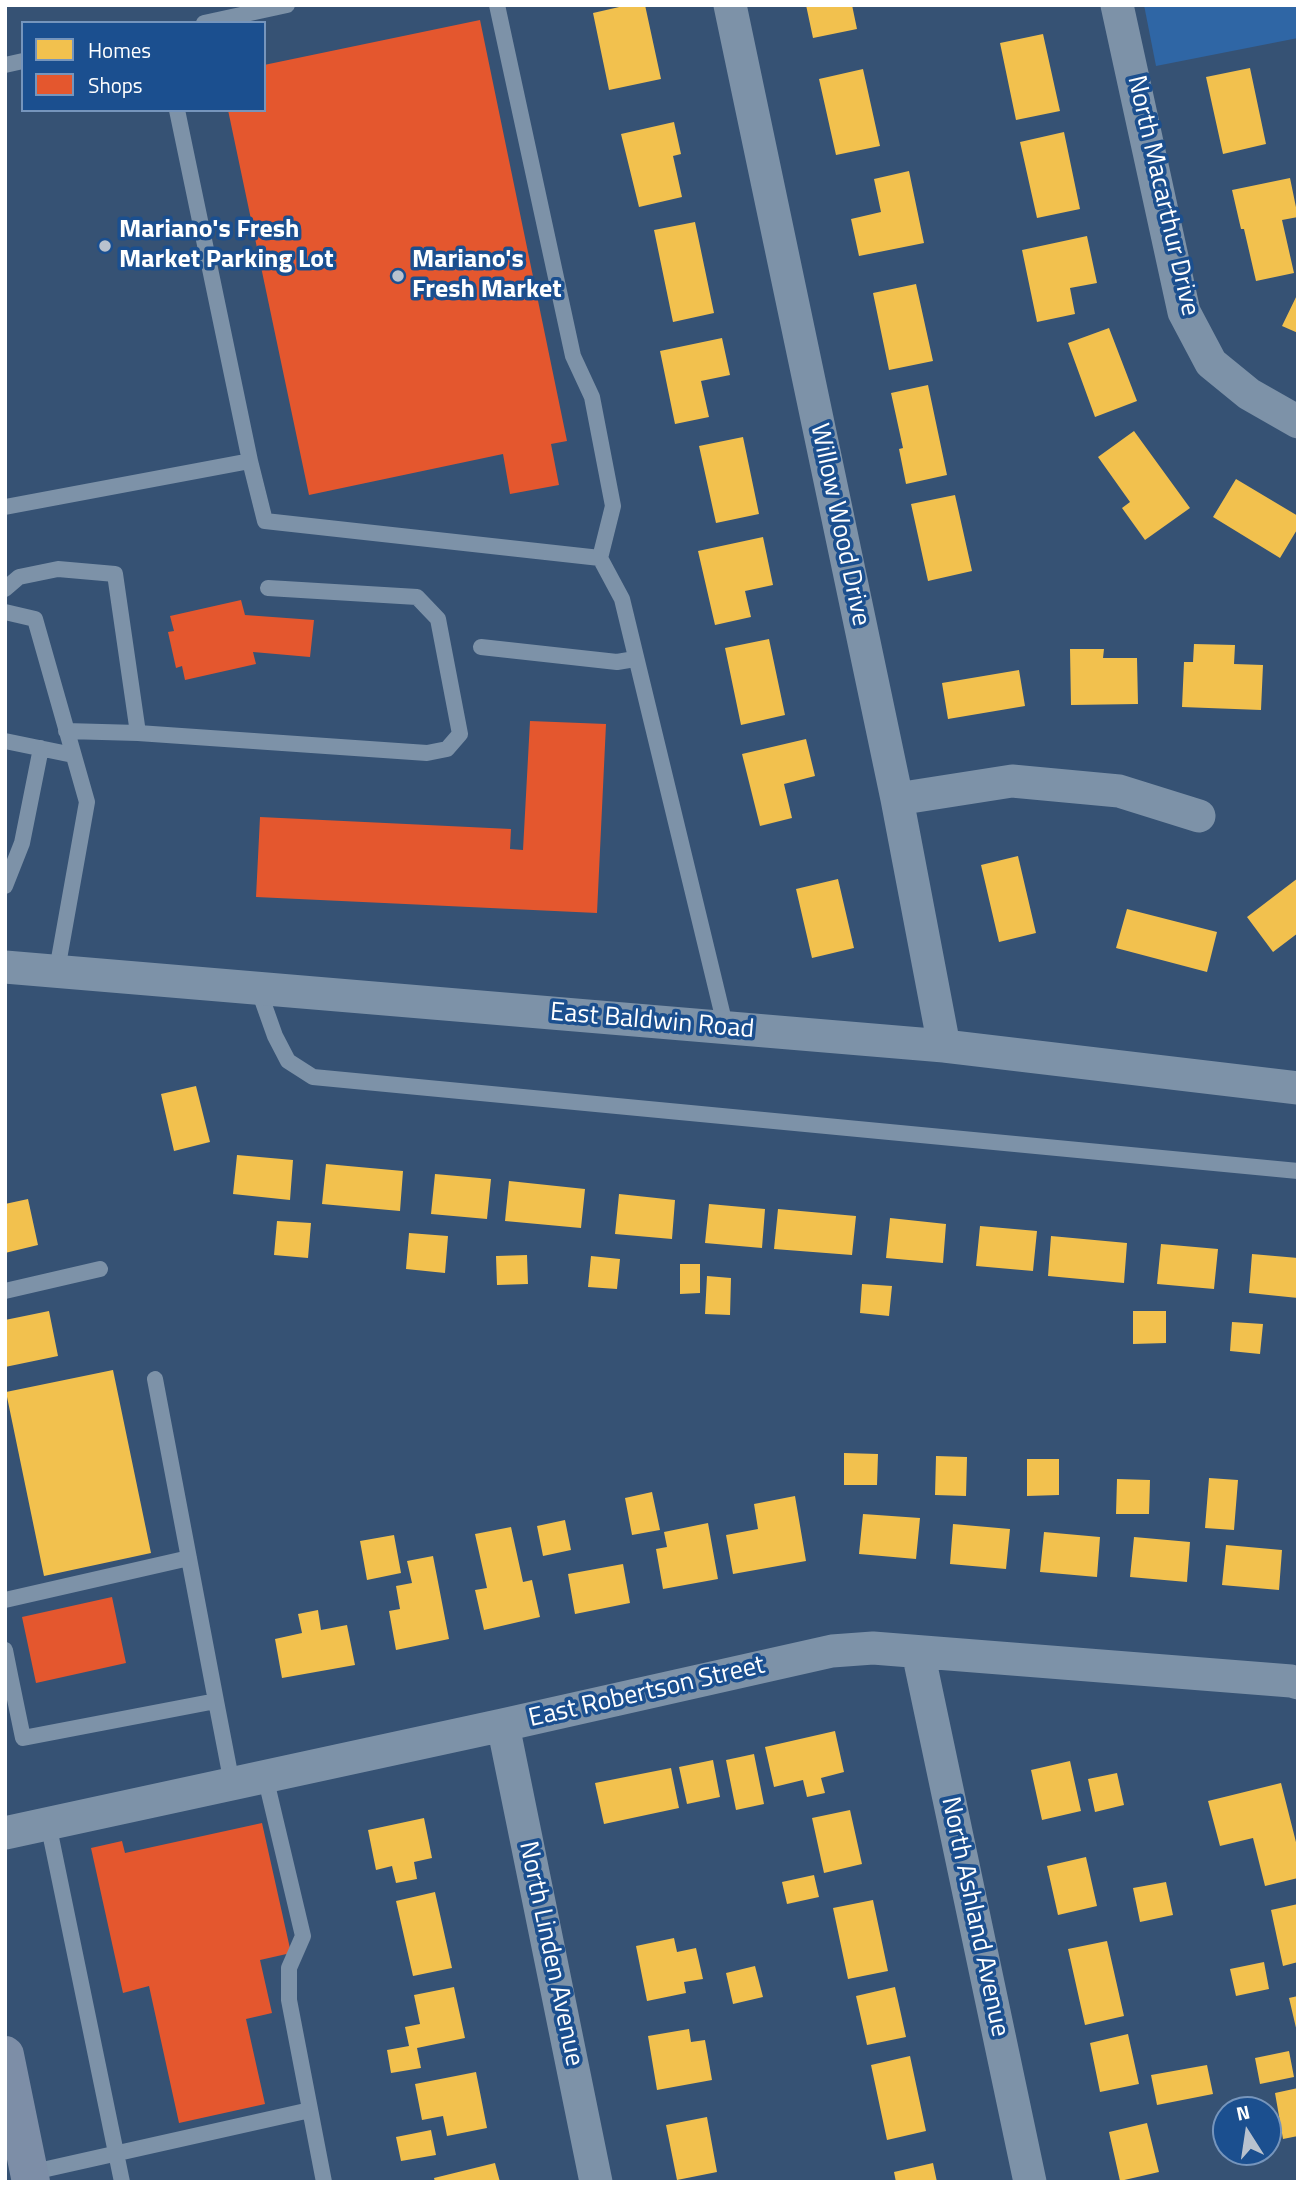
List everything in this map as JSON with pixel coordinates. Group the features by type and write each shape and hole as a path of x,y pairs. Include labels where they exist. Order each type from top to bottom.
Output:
{"main road":[{"path":"7,2071 30,2177"}],"street":[{"name":"Willow Wood Drive","path":"730,5 897,799 944,1046"},
{"name":"North Macarthur Drive","path":"1117,5 1184,312 1212,363 1249,394 1298,422"},
{"path":"897,799 1012,781 1119,791 1199,816"},
{"name":"East Baldwin Road","path":"5,967 944,1046 1298,1088"},
{"name":"East Robertson Street","path":"5,1833 503,1726 832,1651 873,1648 1298,1683"},
{"name":"North Ashland Avenue","path":"918,1652 1030,2182"},
{"name":"North Linden Avenue","path":"503,1726 597,2182"}],"lane":[{"path":"213,21 287,5"},
{"path":"497,5 573,356 592,397 613,506 600,558 622,600 726,1029"},
{"path":"177,112 250,461 265,521 600,558"},
{"path":"5,507 250,461"},
{"path":"5,589 19,577 58,569 115,574 138,733"},
{"path":"66,731 138,733 427,753 447,749 460,734 438,619 417,597 268,589"},
{"path":"5,612 35,619 86,802 57,970"},
{"path":"481,647 617,662 635,659"},
{"path":"5,741 73,755"},
{"path":"6,885 22,843 41,748"},
{"path":"258,988 275,1036 288,1061 313,1077 1298,1171"},
{"path":"5,1291 100,1269"},
{"path":"155,1379 232,1784"},
{"path":"5,1600 189,1558"},
{"path":"5,1650 23,1738 216,1701"},
{"path":"265,1776 303,1936 289,1968 289,2000 324,2182"},
{"path":"48,1823 122,2182"},
{"path":"30,2177 115,2153 310,2110"}],"shaded area":[{"path":"1144,5 1298,5 1298,38 1156,66"}],"building: Homes":[{"path":"628,5 645,5 661,79 609,90 593,13"},
{"path":"806,5 852,5 857,29 813,38"},
{"path":"1043,34 1060,111 1016,120 1000,43"},
{"path":"1250,68 1266,144 1223,154 1206,77"},
{"path":"863,69 880,146 836,155 819,79"},
{"path":"674,122 681,154 673,156 682,197 639,207 621,134"},
{"path":"1064,132 1080,209 1037,218 1020,142"},
{"path":"909,171 924,243 859,256 851,219 881,212 874,179"},
{"path":"1290,178 1298,217 1282,220 1294,273 1256,281 1232,190"},
{"path":"695,222 714,313 673,322 654,230"},
{"path":"1087,236 1097,283 1070,288 1075,314 1037,322 1022,250"},
{"path":"916,284 933,361 889,370 873,293"},
{"path":"1298,293 1298,333 1282,326"},
{"path":"1109,328 1137,401 1095,417 1068,343"},
{"path":"722,338 730,375 701,381 709,417 675,424 660,351"},
{"path":"928,385 947,475 906,484 899,449 903,448 891,393"},
{"path":"1134,431 1190,508 1145,540 1122,508 1130,502 1098,457"},
{"path":"743,437 759,514 716,523 699,446"},
{"path":"1236,479 1298,516 1298,528 1280,558 1213,517"},
{"path":"955,495 972,571 928,581 911,504"},
{"path":"763,537 773,585 745,591 751,617 715,625 698,551"},
{"path":"769,639 785,715 741,725 725,648"},
{"path":"1194,644 1235,645 1234,664 1263,665 1261,710 1182,707 1184,662 1193,662"},
{"path":"1070,649 1104,649 1103,658 1137,658 1138,704 1071,705"},
{"path":"1019,670 1025,706 948,719 942,683"},
{"path":"806,739 815,776 784,784 792,818 760,826 742,754"},
{"path":"1018,856 1036,933 999,942 981,865"},
{"path":"1298,878 1298,933 1273,952 1247,917"},
{"path":"838,879 854,948 812,958 796,889"},
{"path":"1127,909 1217,932 1207,972 1116,948"},
{"path":"196,1086 210,1142 174,1151 161,1094"},
{"path":"237,1155 293,1160 290,1200 233,1194"},
{"path":"326,1164 403,1171 400,1211 322,1204"},
{"path":"435,1174 491,1179 487,1219 431,1214"},
{"path":"509,1181 585,1189 581,1228 505,1221"},
{"path":"619,1194 675,1200 672,1239 615,1234"},
{"path":"28,1199 38,1245 5,1253 5,1204"},
{"path":"709,1204 765,1209 762,1248 705,1243"},
{"path":"778,1209 856,1216 852,1255 774,1249"},
{"path":"890,1218 946,1224 943,1263 886,1258"},
{"path":"277,1221 311,1223 308,1258 274,1255"},
{"path":"980,1226 1037,1231 1033,1271 976,1266"},
{"path":"409,1233 448,1236 445,1273 406,1269"},
{"path":"1051,1236 1127,1243 1124,1283 1048,1276"},
{"path":"1161,1244 1218,1249 1214,1289 1157,1284"},
{"path":"1252,1254 1298,1258 1298,1298 1249,1293"},
{"path":"527,1255 528,1284 497,1285 496,1256"},
{"path":"591,1256 620,1259 617,1289 588,1287"},
{"path":"680,1264 700,1264 700,1293 680,1294"},
{"path":"707,1276 731,1278 730,1315 705,1314"},
{"path":"862,1284 892,1286 889,1316 860,1313"},
{"path":"49,1311 58,1356 5,1367 5,1320"},
{"path":"1133,1311 1166,1311 1166,1343 1133,1344"},
{"path":"1232,1322 1263,1324 1260,1354 1230,1351"},
{"path":"113,1370 151,1553 44,1576 6,1392"},
{"path":"844,1453 878,1454 877,1485 844,1485"},
{"path":"936,1456 967,1457 966,1496 935,1495"},
{"path":"1027,1459 1059,1459 1059,1495 1027,1496"},
{"path":"1209,1478 1238,1480 1234,1530 1205,1528"},
{"path":"1117,1479 1150,1480 1149,1514 1116,1514"},
{"path":"652,1492 660,1530 632,1535 625,1498"},
{"path":"795,1496 806,1561 733,1574 726,1535 758,1529 754,1504"},
{"path":"863,1514 920,1518 916,1559 859,1554"},
{"path":"565,1520 571,1550 543,1556 537,1526"},
{"path":"708,1523 718,1579 663,1589 656,1549 667,1547 664,1532"},
{"path":"953,1524 1010,1529 1006,1569 950,1564"},
{"path":"511,1527 523,1582 532,1580 540,1617 484,1630 475,1590 487,1588 475,1534"},
{"path":"1044,1532 1100,1537 1097,1577 1040,1572"},
{"path":"394,1535 401,1573 367,1580 360,1541"},
{"path":"1134,1537 1190,1542 1187,1582 1130,1577"},
{"path":"1226,1545 1282,1550 1279,1590 1222,1585"},
{"path":"433,1556 449,1639 396,1650 389,1611 400,1609 396,1586 412,1583 407,1561"},
{"path":"623,1564 630,1603 575,1614 568,1574"},
{"path":"318,1610 321,1630 347,1625 355,1665 282,1678 275,1639 302,1633 298,1614"},
{"path":"835,1731 844,1772 821,1778 825,1793 807,1797 803,1780 774,1787 765,1747"},
{"path":"754,1754 764,1804 736,1810 726,1760"},
{"path":"713,1760 720,1797 687,1804 679,1767"},
{"path":"1070,1761 1081,1811 1042,1820 1031,1770"},
{"path":"671,1768 679,1808 604,1824 595,1783"},
{"path":"1117,1773 1124,1805 1095,1812 1088,1779"},
{"path":"1281,1783 1298,1850 1298,1878 1265,1886 1253,1838 1220,1846 1208,1801"},
{"path":"850,1810 862,1864 824,1873 812,1818"},
{"path":"424,1818 432,1858 414,1862 417,1879 396,1883 392,1866 376,1870 368,1830"},
{"path":"1086,1857 1097,1906 1058,1915 1047,1866"},
{"path":"814,1875 819,1897 787,1904 782,1882"},
{"path":"1166,1882 1173,1915 1140,1922 1133,1888"},
{"path":"435,1892 452,1968 413,1976 396,1901"},
{"path":"873,1900 888,1971 848,1979 833,1908"},
{"path":"1298,1904 1298,1962 1283,1966 1271,1910"},
{"path":"674,1938 677,1952 696,1948 703,1979 684,1982 686,1993 647,2001 636,1946"},
{"path":"1107,1941 1124,2016 1085,2025 1068,1949"},
{"path":"1264,1962 1269,1989 1236,1996 1230,1969"},
{"path":"755,1966 763,1997 733,2004 726,1973"},
{"path":"454,1987 465,2038 417,2048 421,2068 391,2073 387,2050 409,2046 405,2027 420,2024 414,1995"},
{"path":"895,1987 906,2037 867,2045 856,1996"},
{"path":"1298,1996 1298,2032 1297,2032 1289,1998"},
{"path":"689,2029 691,2042 705,2040 712,2080 657,2090 648,2036"},
{"path":"1128,2034 1139,2084 1100,2092 1090,2043"},
{"path":"1289,2051 1294,2077 1260,2084 1255,2058"},
{"path":"910,2056 926,2131 887,2140 871,2065"},
{"path":"1207,2065 1213,2094 1157,2105 1151,2075"},
{"path":"476,2072 487,2128 447,2136 443,2116 422,2120 415,2084"},
{"path":"1298,2088 1298,2136 1283,2139 1282,2096 1276,2096 1275,2093"},
{"path":"707,2117 717,2172 677,2180 666,2125"},
{"path":"1147,2123 1159,2172 1120,2181 1109,2132"},
{"path":"431,2130 436,2155 401,2161 396,2137"},
{"path":"495,2163 500,2182 435,2182 434,2178"},
{"path":"933,2163 937,2182 896,2182 894,2172"}],"building: Shops":[{"name":"Mariano's Fresh Market","path":"480,20 567,441 551,444 559,485 510,494 503,454 309,495 228,112 266,112 266,65"},
{"path":"241,600 245,615 314,620 310,657 253,652 256,664 185,680 182,666 176,668 168,632 174,631 170,616"},
{"path":"530,721 606,724 597,913 256,897 260,817 511,829 510,849 523,850"},
{"path":"112,1597 126,1663 36,1683 22,1617"},
{"path":"262,1823 291,1953 260,1960 272,2013 246,2019 265,2104 179,2123 149,1986 123,1993 91,1848 122,1841 125,1853"}],"place":[{"name":"Mariano's Fresh Market Parking Lot","path":"105,246"},
{"name":"Mariano's Fresh Market","path":"398,276"}]}
